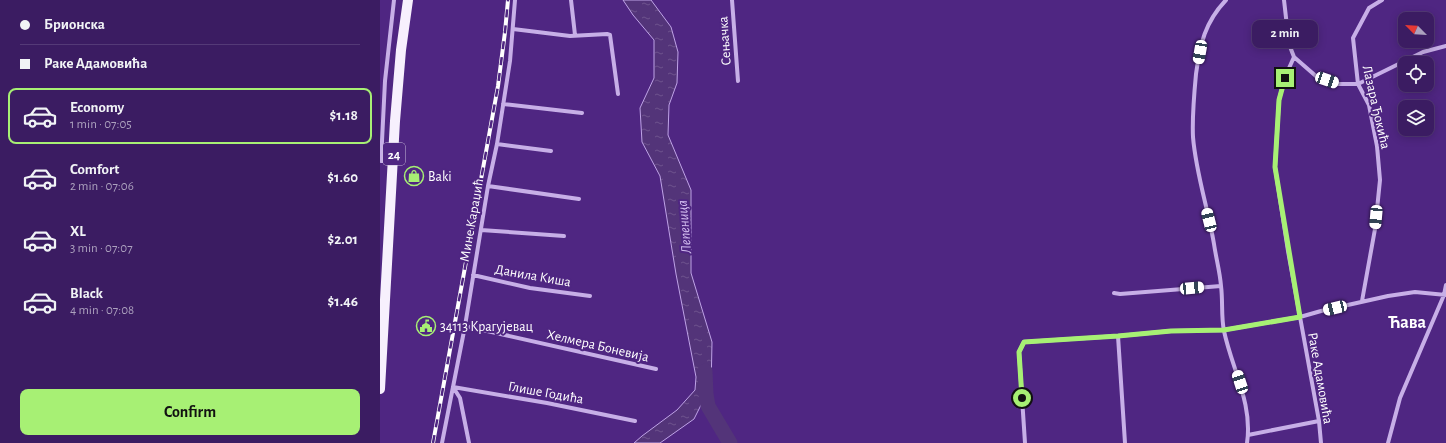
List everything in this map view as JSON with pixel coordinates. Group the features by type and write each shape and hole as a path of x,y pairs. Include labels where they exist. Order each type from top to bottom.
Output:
{"main road":[{"name":"24","path":"380,389 399,72 408,0"}],"street":[{"path":"381,162 385,81 394,0"},
{"name":"Мине Караџић","path":"442,443 465,326 488,186 497,144 514,29 515,0"},
{"path":"571,0 575,35"},
{"name":"Сењачка","path":"732,0 738,81"},
{"path":"1226,0 1218,8 1209,22 1201,41 1192,108 1193,138 1221,286 1224,330 1244,397 1248,435 1247,443"},
{"path":"1284,0 1289,44 1294,57 1317,77 1336,84 1358,84 1423,52 1446,46"},
{"name":"Лазара Ђокића","path":"1362,301 1375,230 1380,180 1377,146 1369,106 1358,84 1353,38 1369,8 1382,0"},
{"path":"514,29 570,36 610,35 618,94"},
{"name":"Раке Адамовића","path":"1294,57 1285,78 1279,100 1275,167 1319,421 1321,443"},
{"path":"503,104 582,112"},
{"path":"497,144 551,151"},
{"path":"381,162 394,146"},
{"path":"488,186 579,199"},
{"path":"481,230 564,236"},
{"name":"Данила Киша","path":"473,275 530,288 590,296"},
{"path":"1388,443 1400,398 1445,295 1446,285"},
{"path":"1114,293 1120,294 1221,286"},
{"path":"1025,443 1019,352 1024,342 1171,331 1224,330 1300,317 1388,296 1415,292 1445,295"},
{"name":"Хелмера Боневија","path":"465,326 656,370"},
{"path":"1118,336 1125,443"},
{"path":"453,387 460,398 469,443"},
{"name":"Глише Годића","path":"453,387 547,403 635,421"},
{"path":"1248,435 1319,421"}],"water":[{"path":"623,0 651,0 671,27 678,52 677,83 669,105 668,135 691,190 691,273 712,342 711,390 703,390 704,399 694,419 660,443 634,443 677,410 695,390 696,377 676,274 660,176 642,142 640,108 654,78 654,40 633,15"}],"waterway":[{"name":"Лепеница","path":"705,371 708,406 730,443"}],"railway":[{"path":"433,443 498,86 508,0"}],"place":[{"name":"Baki","path":"414,176"},
{"name":"34113 Крагујевац","path":"426,326"}],"district":[{"name":"Ћава","path":"1407,322"}],"route":[{"path":"1022,398 1019,352 1024,342 1171,331 1224,330 1300,317 1275,167 1279,100 1285,78"}]}
